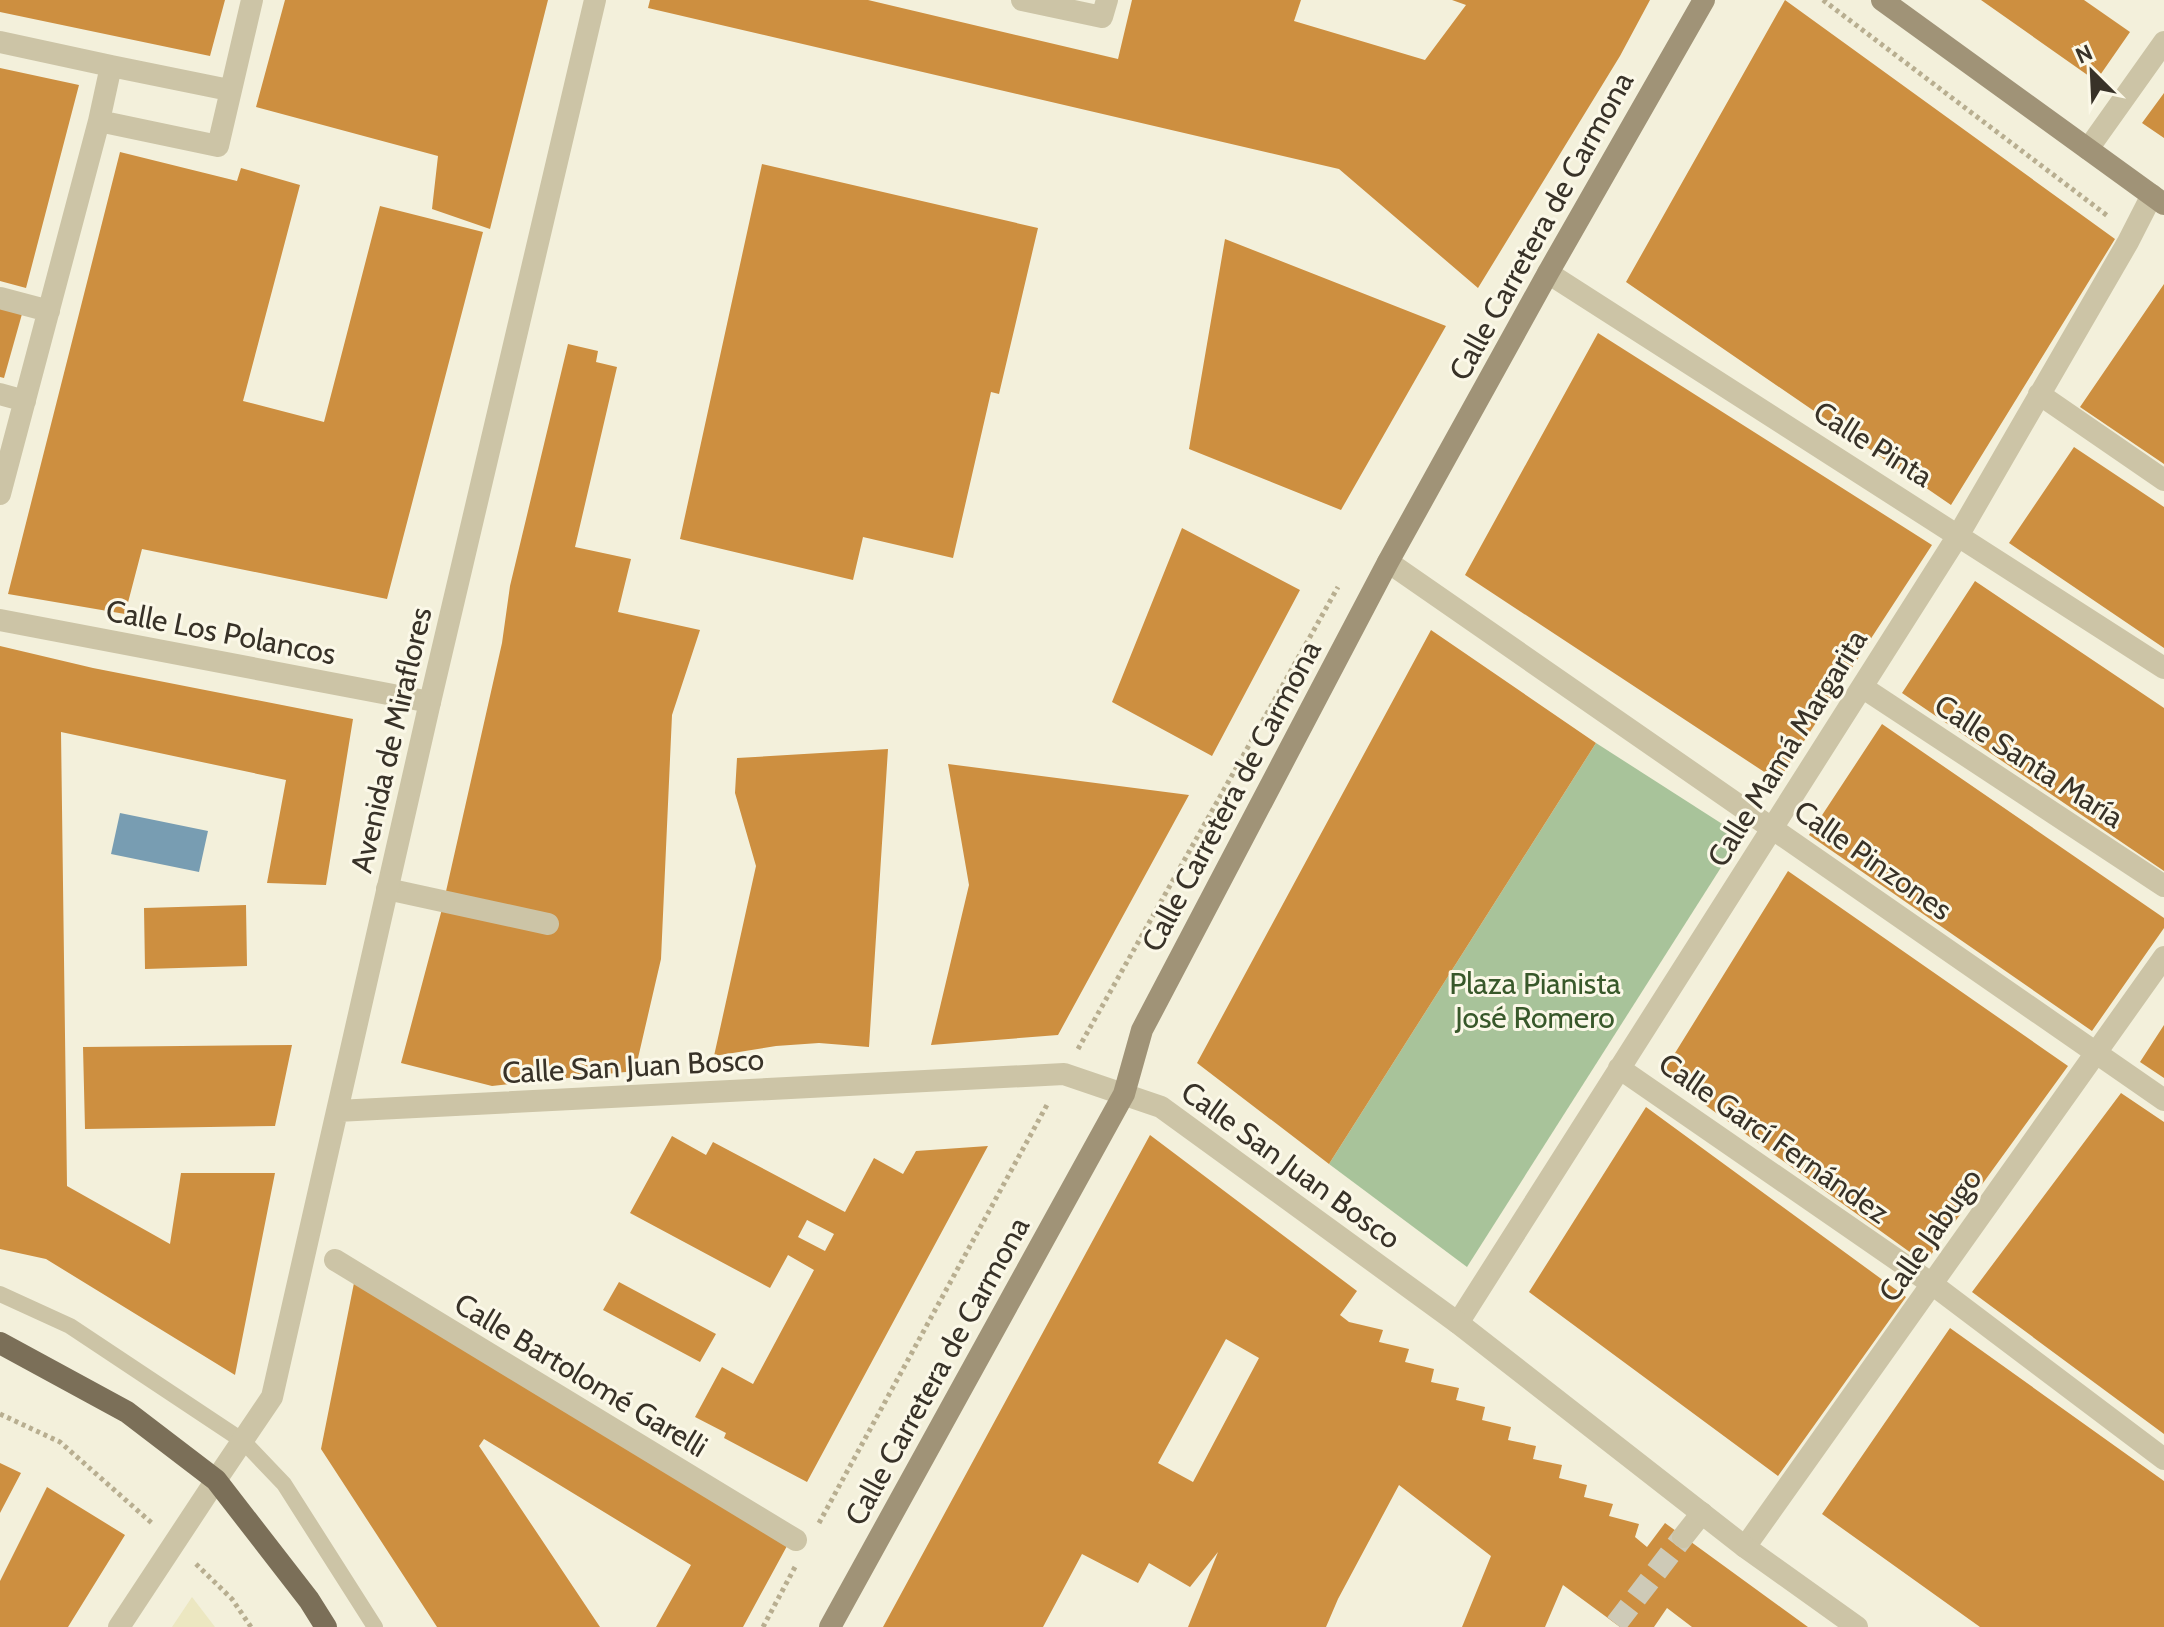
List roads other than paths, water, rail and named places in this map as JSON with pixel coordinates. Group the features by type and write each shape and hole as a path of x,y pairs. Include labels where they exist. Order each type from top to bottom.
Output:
{"main road":[{"name":"Calle Carretera de Carmona","path":"830,1627 1124,1094 1142,1030 1388,562 1704,0"},
{"path":"1882,0 2158,200"},
{"path":"0,1343 127,1412 216,1480 309,1600 326,1627"}],"street":[{"path":"99,121 218,146 252,0"},
{"name":"Avenida de Miraflores","path":"119,1627 272,1397 430,702 595,0"},
{"path":"1022,0 1102,17 1107,0"},
{"path":"0,42 229,90"},
{"path":"2088,149 2164,42"},
{"path":"0,494 111,66"},
{"name":"Calle Mamá Margarita","path":"1458,1323 1959,534 2128,242 2158,200"},
{"name":"Calle Pinta","path":"1548,273 2164,668"},
{"path":"0,298 49,311"},
{"path":"0,394 25,401"},
{"path":"2039,394 2164,480"},
{"name":"Calle Pinzones","path":"1388,562 2164,1100"},
{"name":"Calle Los Polancos","path":"0,620 430,702"},
{"name":"Calle Santa María","path":"1862,687 2164,886"},
{"path":"387,889 548,924"},
{"name":"Calle Jabugo","path":"1745,1547 2164,957"},
{"name":"Calle Garcí Fernández","path":"1619,1068 1932,1284 2164,1459"},
{"name":"Calle San Juan Bosco","path":"337,1111 1064,1074 1124,1094 1161,1107 1458,1323 1745,1547 1857,1627"},
{"name":"Calle Bartolomé Garelli","path":"335,1260 803,1544"},
{"path":"1683,1537 1702,1513"}],"lane":[{"path":"0,1294 70,1326 243,1441 284,1484 375,1627"}],"water":[{"path":"120,813 208,831 199,872 111,854"}],"tunnel":[{"path":"1616,1624 1683,1537"}],"park label":[{"name":"Plaza Pianista José Romero","path":"1535,1000"}]}
